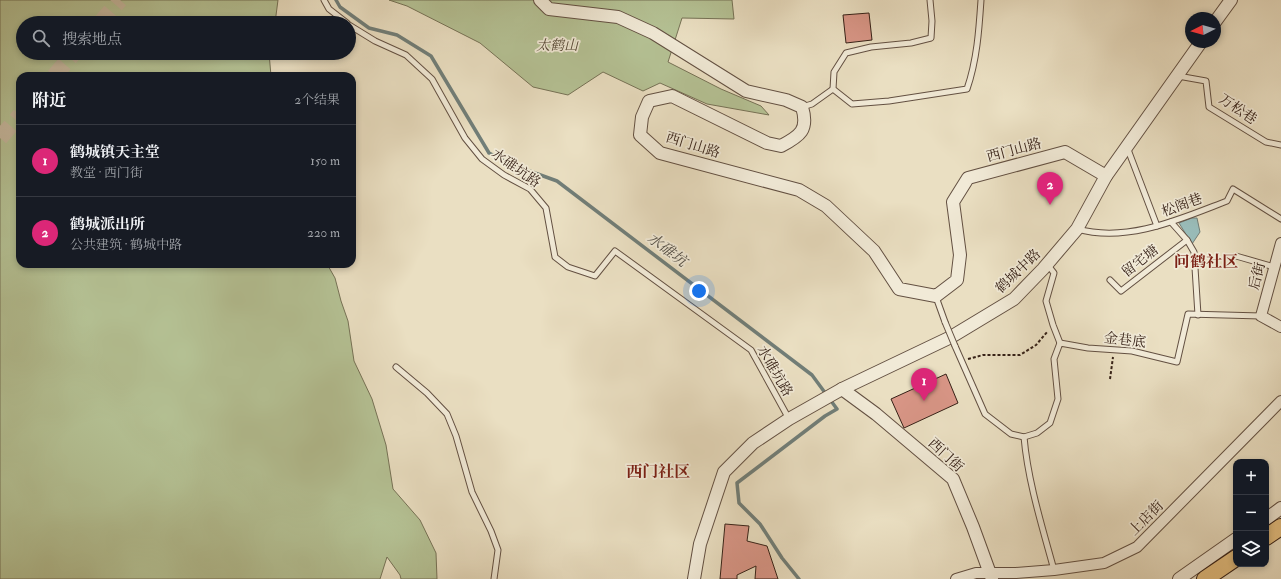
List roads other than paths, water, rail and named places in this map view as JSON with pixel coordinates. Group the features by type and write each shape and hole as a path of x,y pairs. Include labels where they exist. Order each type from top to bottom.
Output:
{"main road":[{"path":"1269,535 1281,527"},
{"path":"1205,579 1233,560"}],"street":[{"path":"540,0 549,8 618,16 653,33 746,91 786,100 802,107"},
{"path":"1221,14 1231,0"},
{"name":"鹤城中路","path":"694,579 700,544 724,472 753,443 788,419 839,391 950,337 1014,299 1077,229 1106,176 1197,48"},
{"name":"西门山路","path":"802,107 805,116 805,124 798,138 781,146 767,143 672,96 649,101 642,117 640,135 660,153 799,190 826,206 874,251 899,289 936,296 957,280 960,255 953,202 968,178 1065,152 1106,176"},
{"name":"后街","path":"1261,316 1281,242"},
{"path":"1261,316 1281,327"},
{"name":"西门街","path":"839,391 876,414 953,479 991,576"},
{"name":"上店街","path":"956,579 976,573 991,576 1054,570 1104,563 1138,547 1281,401"},
{"path":"1269,517 1281,508"},
{"path":"1178,579 1233,541"}],"lane":[{"name":"水碓坑路","path":"324,0 329,9 338,16"},
{"path":"833,89 834,72 846,53 871,47 912,43 931,38 932,20 930,0"},
{"path":"833,89 852,104 889,101 967,89 979,36 981,0"},
{"name":"水碓坑路","path":"356,29 375,41 406,55 432,79 465,138 482,159 504,175 530,189 546,208 555,257 568,267 595,276 615,252 751,350 788,419"},
{"name":"万松巷","path":"1177,76 1206,81 1209,107 1266,142 1281,145"},
{"path":"802,107 812,104 833,89"},
{"path":"1127,147 1157,226"},
{"name":"松阁巷","path":"1077,229 1090,233 1118,233 1146,230 1227,201 1233,190 1281,219"},
{"path":"1171,222 1187,240 1194,252 1198,315 1261,316"},
{"name":"留宅塘","path":"1110,280 1121,291 1187,240"},
{"path":"1236,256 1274,267"},
{"path":"936,296 945,322 985,414 1010,434 1024,436 1037,433 1050,423 1058,399 1054,359 1060,343 1052,325 1046,301 1054,273 1047,264"},
{"name":"金巷底","path":"1060,343 1088,348 1132,351 1177,362 1188,314 1198,315"},
{"path":"396,367 427,393 447,414 456,436 472,492 498,550 494,579"},
{"path":"1024,436 1026,460 1039,517 1054,570"}],"water":[{"path":"1192,218 1197,218 1200,232 1192,244 1179,223"}],"waterway":[{"name":"水碓坑","path":"336,0 340,7 352,16"},
{"name":"水碓坑","path":"356,19 369,28 397,35 431,56 489,153 510,164 557,181 812,375 837,409 825,416 737,483 739,503 760,524 782,558 799,579"}],"tunnel":[{"path":"106,16 120,0"},
{"path":"57,72 68,60"},
{"path":"0,138 16,120"}],"place":[{"name":"鹤城派出所","path":"1050,205"},
{"name":"鹤城镇天主堂","path":"924,401"}],"district":[{"name":"问鹤社区","path":"1206,262"},
{"name":"西门社区","path":"658,472"}],"park label":[{"name":"太鹤山","path":"557,45"}]}
